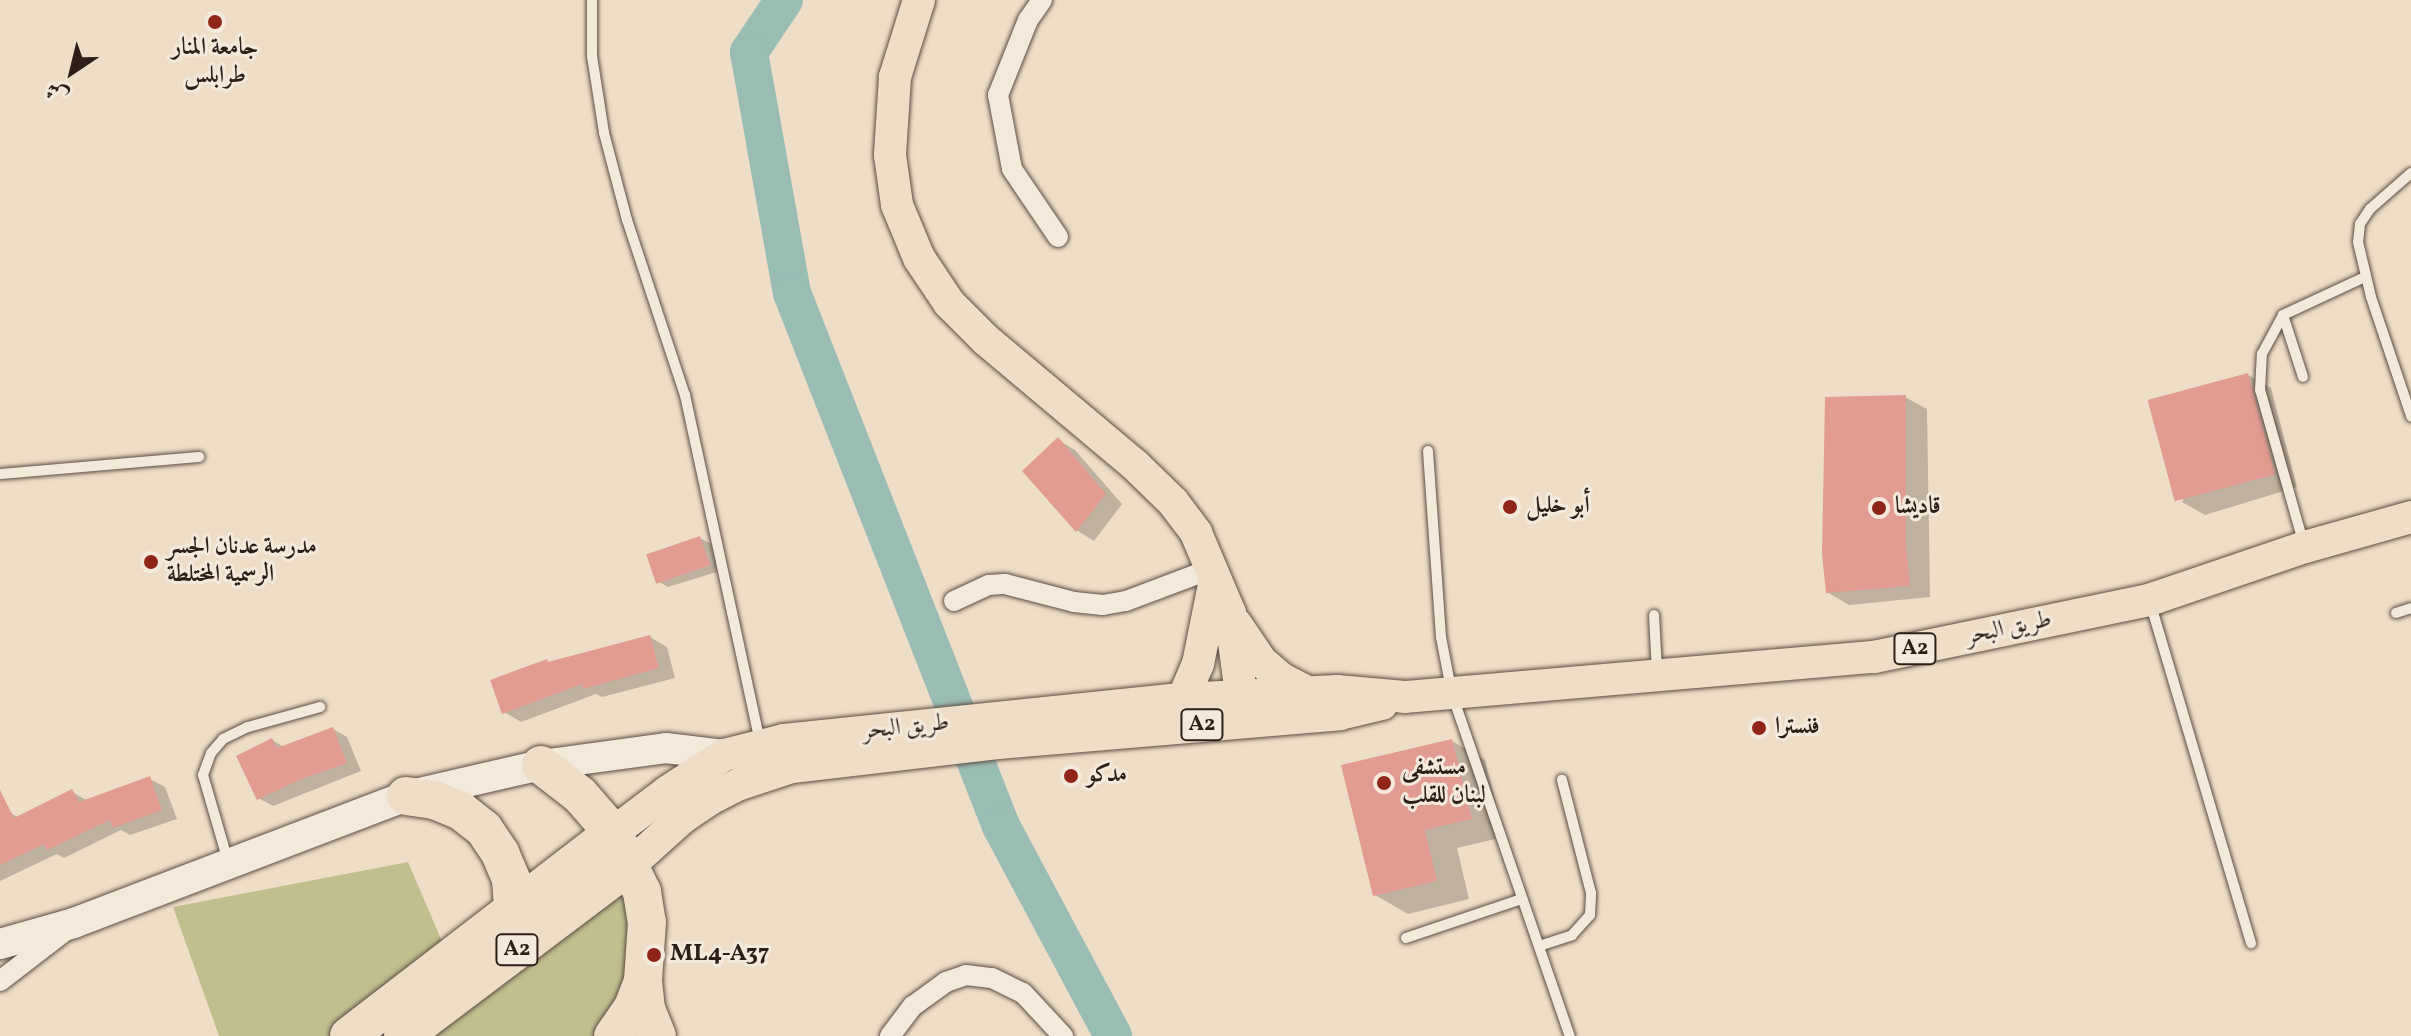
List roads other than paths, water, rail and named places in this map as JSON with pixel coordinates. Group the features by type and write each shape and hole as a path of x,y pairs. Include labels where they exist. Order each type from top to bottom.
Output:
{"highway":[{"path":"541,765 580,795 608,859 642,892 647,922 643,981 646,1009 657,1036"},
{"path":"406,796 434,800 461,811 484,829 506,866 513,908"},
{"name":"طريق البحر","path":"393,1026 470,941 513,908 608,859"},
{"name":"A2","path":"349,1036 393,1026 608,859"},
{"path":"613,1036 632,1009 643,981"}],"main road":[{"path":"919,0 895,77 890,155 897,205 919,258 949,303 986,340 1087,423 1173,502 1196,533 1230,613 1261,661 1282,679 1307,692"},
{"name":"طريق البحر","path":"608,859 667,792 724,755 761,744 974,734 1244,708 1307,692 1358,692 1405,697 1874,657 2149,600 2305,547 2411,517"},
{"path":"1183,699 1202,646 1213,575"},
{"path":"1230,613 1244,708"},
{"path":"1144,704 1202,646"},
{"name":"طريق البحر","path":"608,859 710,799 765,774 818,763 1183,699 1244,708 1340,714 1405,697"}],"street":[{"path":"1042,0 1028,20 998,95 1012,169 1058,237"},
{"path":"954,601 989,585 1005,584 1074,602 1103,605 1213,575"},
{"path":"0,944 74,923 406,796 541,765 666,748 724,755"},
{"path":"0,981 74,923"},
{"path":"890,1036 913,1006 946,982 966,975 992,978 1023,993 1063,1036"}],"lane":[{"path":"592,0 592,56 604,133 627,220 685,395 761,744"},
{"path":"2411,173 2385,192 2360,224 2358,242 2365,277 2411,416"},
{"path":"2305,547 2260,390 2262,354 2283,315 2365,277"},
{"path":"2283,315 2303,377"},
{"path":"1428,451 1441,637 1452,694 1570,1036"},
{"path":"0,474 199,457"},
{"path":"2149,600 2251,943"},
{"path":"2396,613 2411,608"},
{"path":"1654,615 1657,674"},
{"path":"229,863 203,775 211,753 223,739 248,727 320,707"},
{"path":"1539,946 1572,935 1590,915 1591,893 1562,780"},
{"path":"1406,938 1522,899"}],"waterway":[{"path":"784,0 749,52 792,293 1001,826 1113,1036"}],"place":[{"name":"جامعة المنار طرابلس","path":"215,22"},
{"name":"أبو خليل","path":"1510,507"},
{"name":"قاديشا","path":"1879,508"},
{"name":"مدرسة عدنان الجسر الرسمية المختلطة","path":"151,562"},
{"name":"فنسترا","path":"1759,728"},
{"name":"مدكو","path":"1071,776"},
{"name":"مستشفى لبنان للقلب","path":"1384,783"},
{"name":"ML4-A37","path":"654,955"}]}
